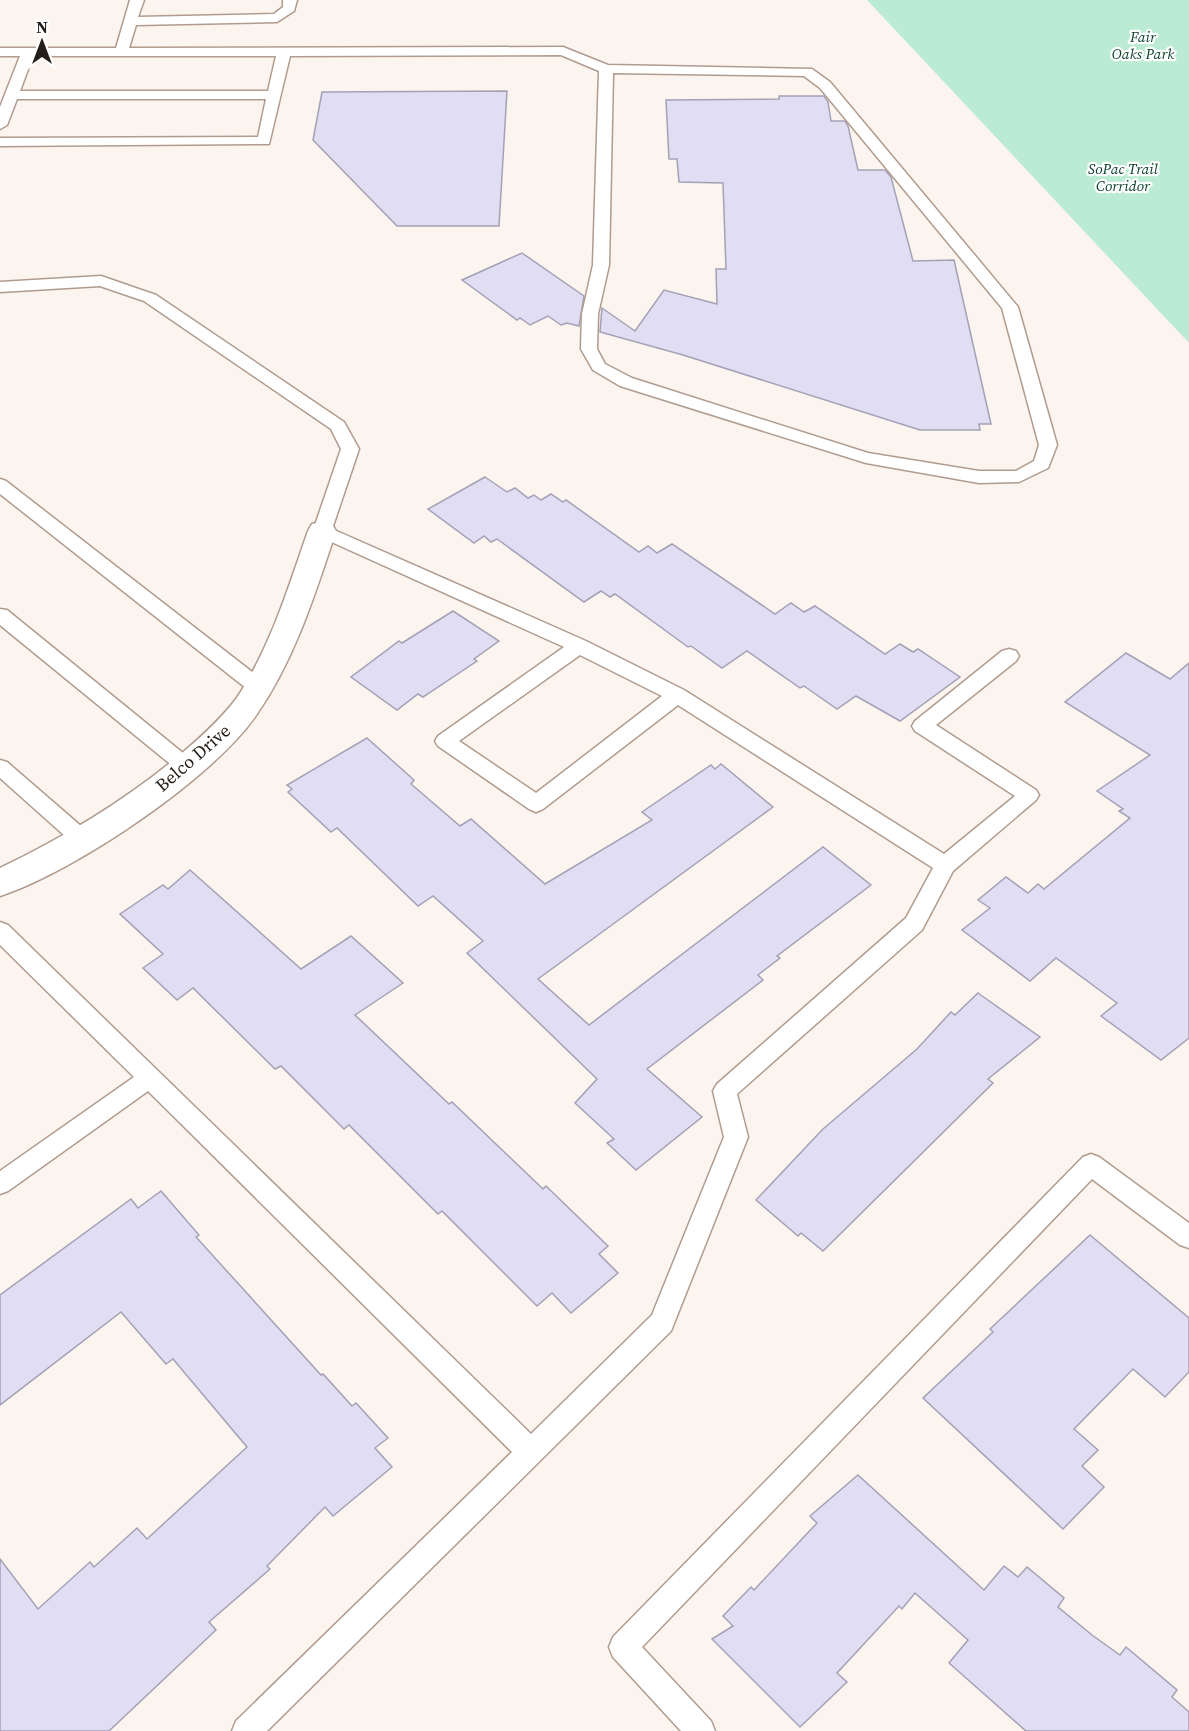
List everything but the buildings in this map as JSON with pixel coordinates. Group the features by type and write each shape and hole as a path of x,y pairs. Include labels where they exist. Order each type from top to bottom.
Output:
{"street":[{"name":"Belco Drive","path":"0,883 82,839 143,800 187,767 229,728 258,687 286,630 322,531"}],"lane":[{"path":"121,52 137,0"},
{"path":"131,21 277,18 289,8 290,0"},
{"path":"0,52 563,51 606,69 807,72 825,85 1010,307 1048,445 1042,464 1019,477 979,477 866,458 626,382 599,367 589,349 590,314 601,265 606,69"},
{"path":"0,125 28,52"},
{"path":"0,142 264,141 284,52"},
{"path":"12,95 274,95"},
{"path":"0,287 101,281 150,298 338,426 350,449 322,531 579,646 677,695 945,865"},
{"path":"0,485 258,687"},
{"path":"0,615 187,767"},
{"path":"579,646 445,741 536,804 677,695"},
{"path":"246,1731 662,1323 736,1137 725,1092 914,924 945,865 1029,795 922,726 1009,656"},
{"path":"0,767 82,839"},
{"path":"0,931 531,1452"},
{"path":"0,1184 151,1077"},
{"path":"700,1731 623,1647 1091,1164 1189,1237"}],"green space":[{"name":"SoPac Trail Corridor","path":"867,0 1189,0 1189,343"}],"park label":[{"name":"Fair Oaks Park","path":"1143,46"}]}
